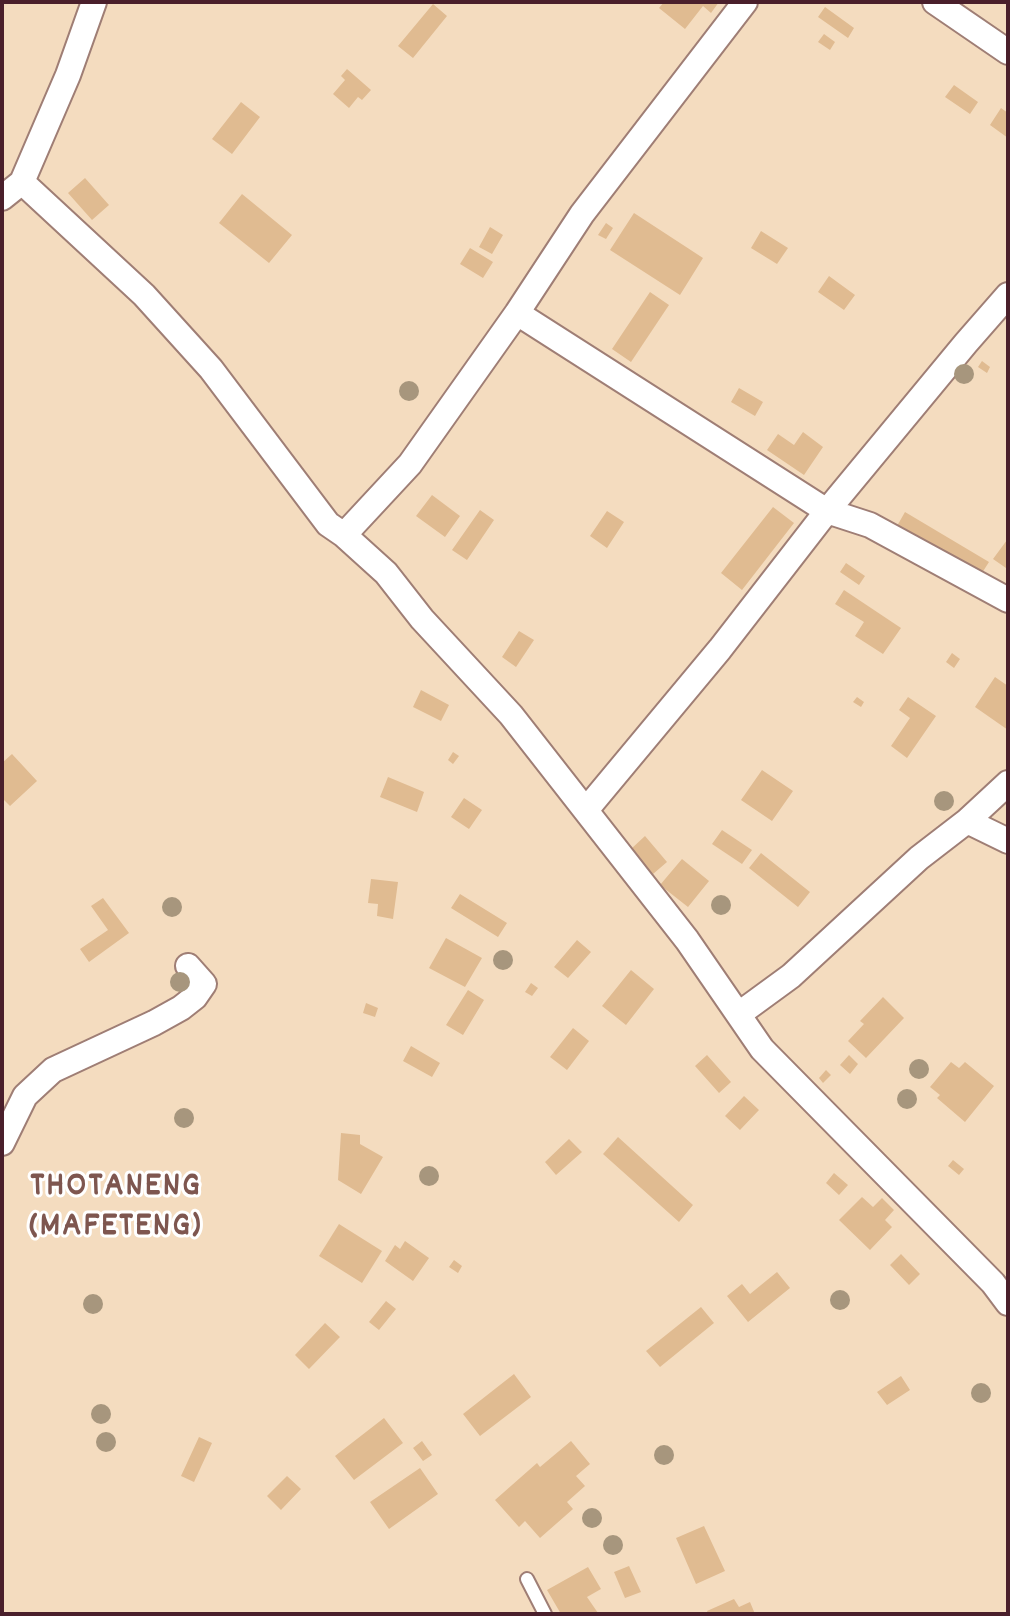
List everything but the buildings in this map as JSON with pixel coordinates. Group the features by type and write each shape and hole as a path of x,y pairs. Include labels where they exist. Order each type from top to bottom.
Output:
{"street":[{"path":"2,198 22,182 68,75 94,2"},
{"path":"344,535 410,464 517,313 582,214 745,2"},
{"path":"935,2 1008,52"},
{"path":"22,182 144,295 203,360 328,524 386,573 422,619 511,715 687,940 762,1049 993,1283 1008,1303"},
{"path":"586,810 720,649 827,511 965,343 1008,295"},
{"path":"517,313 827,511 870,525 1008,600"},
{"path":"739,1014 791,976 919,858 967,821 1008,783"},
{"path":"967,821 1008,841"},
{"path":"2,1143 25,1096 53,1070 154,1023 195,997 204,984 188,966"}],"lane":[{"path":"527,1579 545,1614"}],"district":[{"name":"THOTANENG (MAFETENG)","path":"116,1209"}]}
